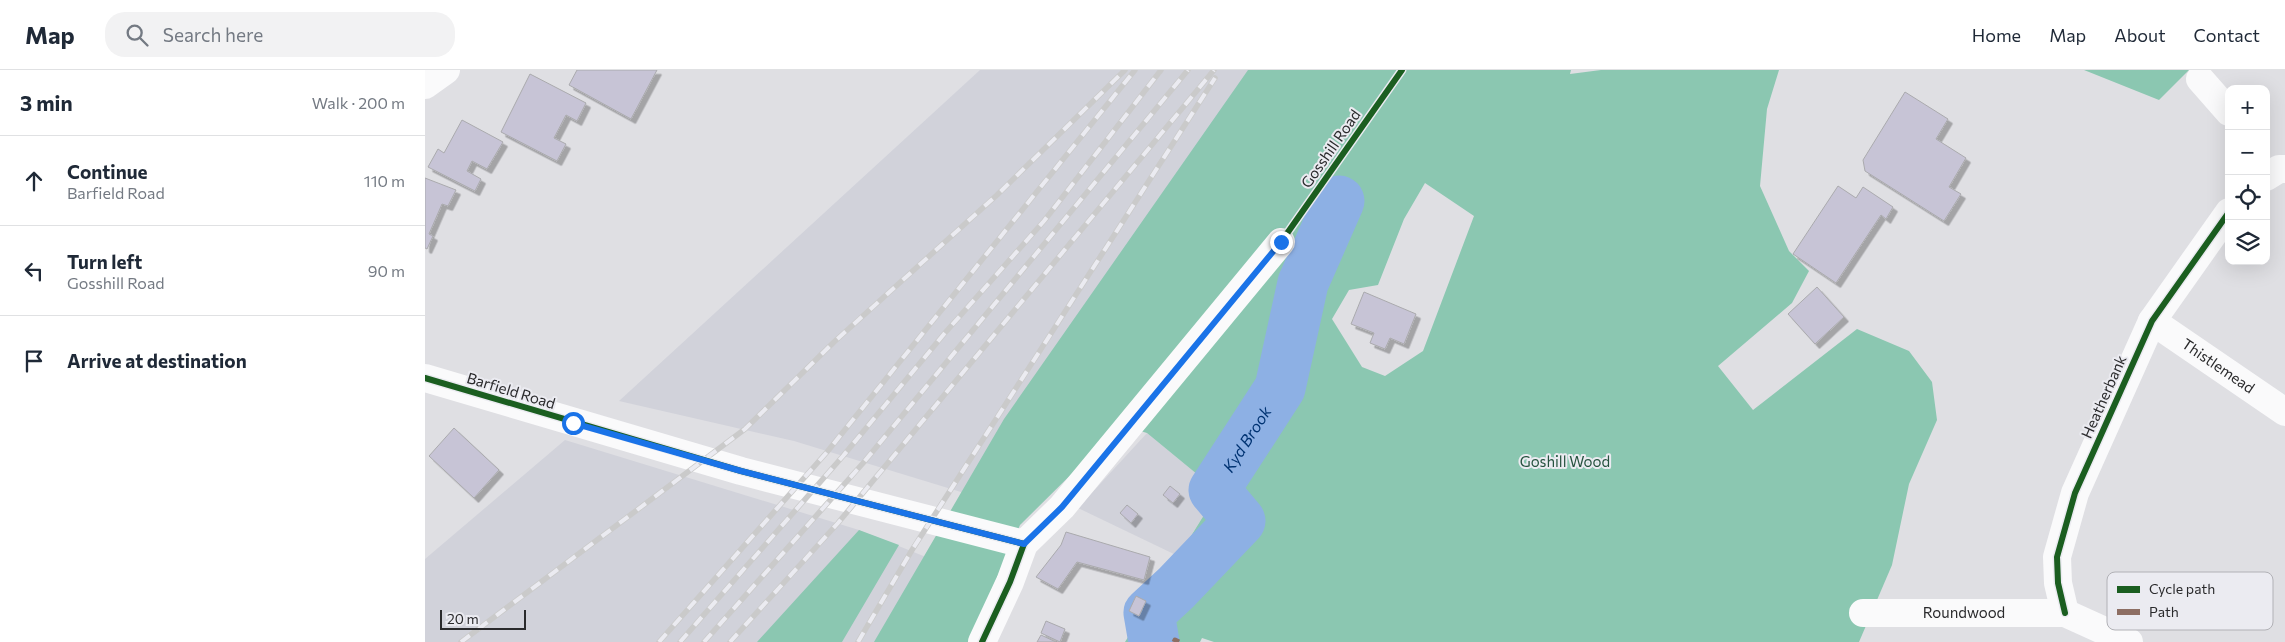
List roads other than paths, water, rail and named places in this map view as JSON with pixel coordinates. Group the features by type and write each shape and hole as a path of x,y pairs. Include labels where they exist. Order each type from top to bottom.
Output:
{"street":[{"path":"2199,79 2225,108"},
{"name":"Heatherbank","path":"2065,613 2058,583 2057,557 2075,493 2152,321 2225,218"},
{"path":"983,642 1010,582 1024,544 1062,507 1281,242"},
{"name":"Thistlemead","path":"2152,321 2285,412"},
{"name":"Barfield Road","path":"425,378 741,471 1024,544"},
{"name":"Roundwood","path":"1863,613 2065,613"},
{"path":"2065,613 2129,642"}],"waterway":[{"name":"Kyd Brook","path":"1154,642 1149,613 1176,588 1240,521 1214,490 1280,388 1303,283 1339,201"}],"railway":[{"path":"461,642 745,429 834,342 997,195 1125,70"},
{"path":"659,642 827,452 1135,70"},
{"path":"680,642 843,456 944,334 1044,221 1161,70"},
{"path":"704,642 864,462 1188,70"},
{"path":"730,642 838,523 1214,70"},
{"path":"858,642 912,550 1215,78"}],"park label":[{"name":"Goshill Wood","path":"1565,462"}]}
